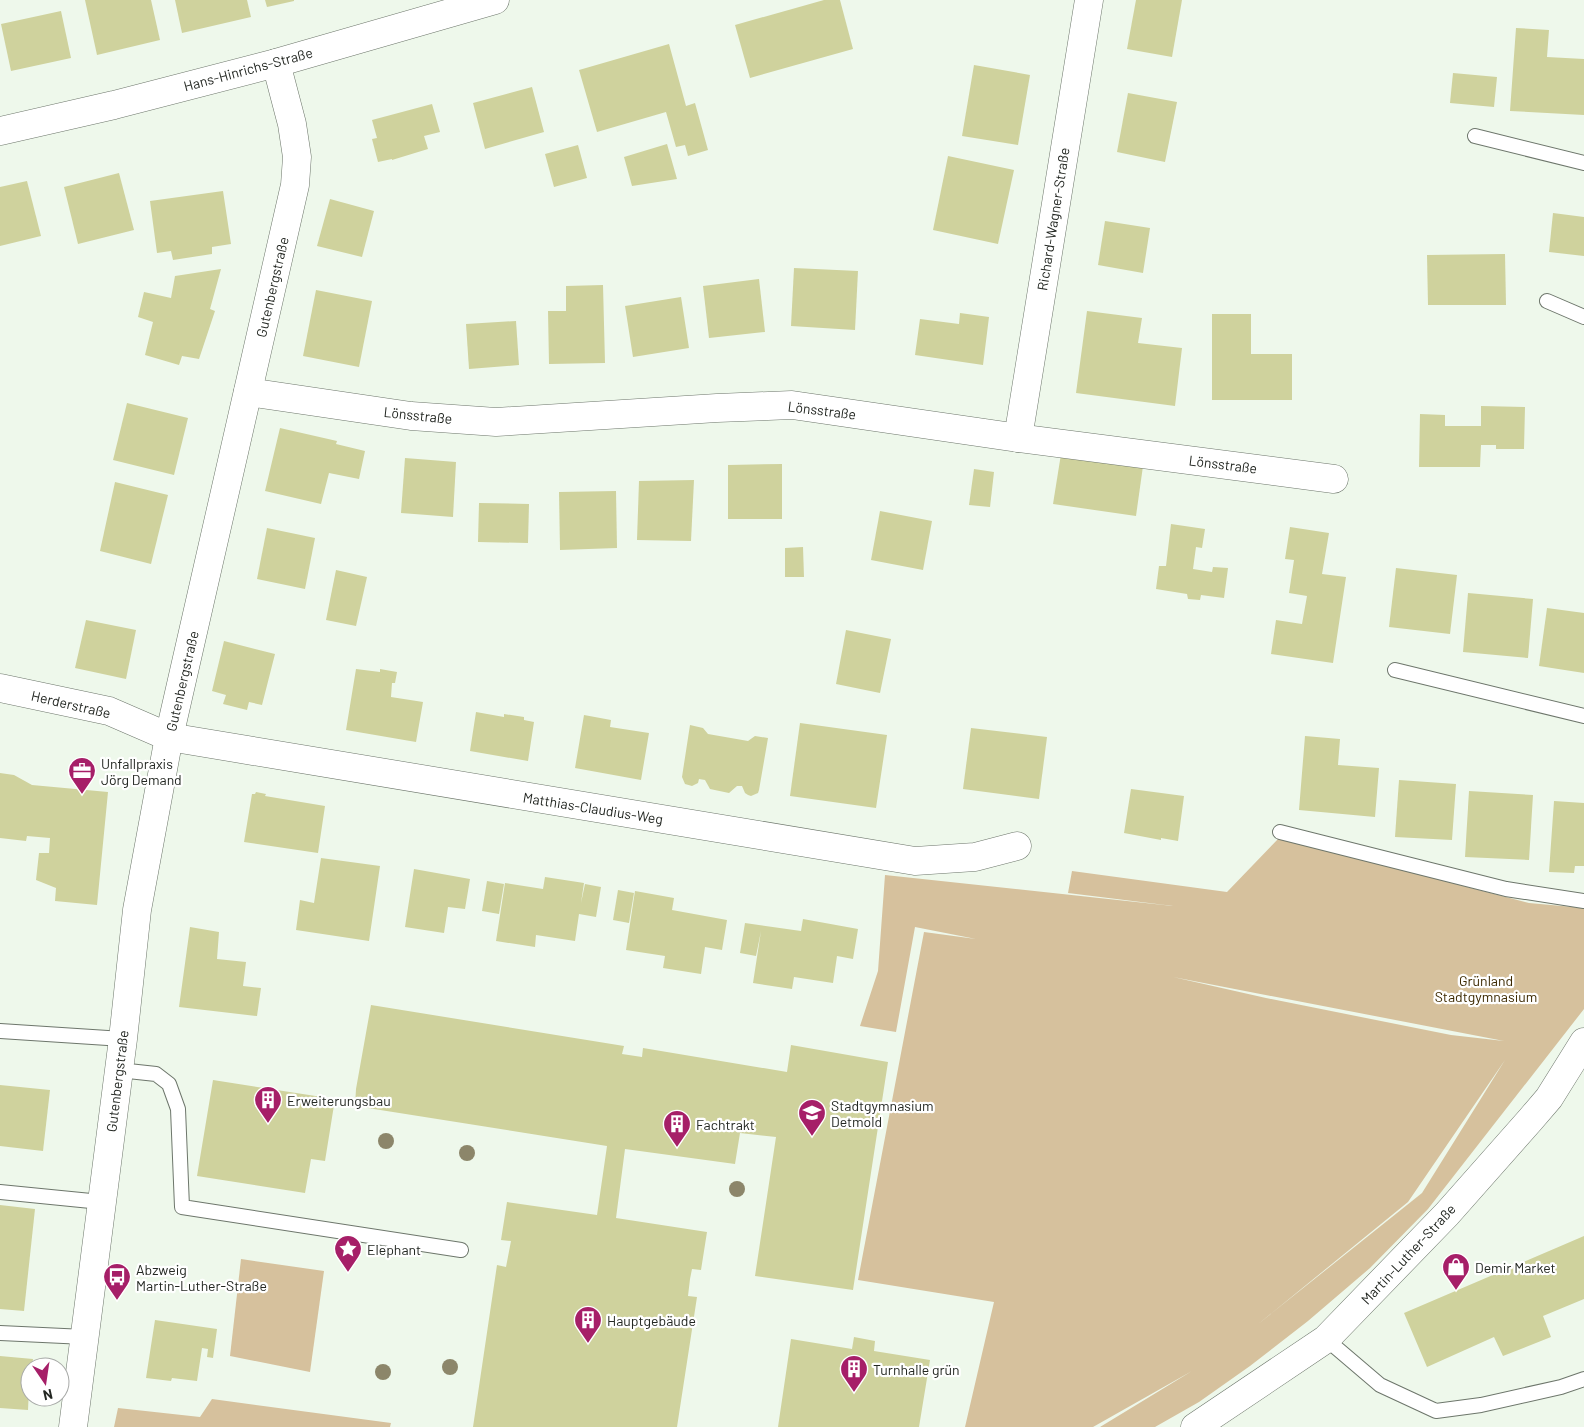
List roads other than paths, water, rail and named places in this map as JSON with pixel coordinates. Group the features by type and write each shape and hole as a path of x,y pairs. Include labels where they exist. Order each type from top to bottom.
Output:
{"street":[{"name":"Hans-Hinrichs-Straße","path":"0,132 276,63 495,0"},
{"name":"Richard-Wagner-Straße","path":"1018,438 1089,0"},
{"name":"Gutenbergstraße","path":"73,1427 123,1039 137,910 169,737 294,185 297,156 292,124 276,63"},
{"name":"Lönsstraße","path":"248,392 411,416 496,422 792,405 1018,438 1334,479"},
{"name":"Herderstraße","path":"0,688 109,711 169,737"},
{"name":"Matthias-Claudius-Weg","path":"169,737 915,861 975,856 1017,846"},
{"name":"Martin-Luther-Straße","path":"1195,1427 1326,1340 1448,1214 1537,1112 1549,1098 1584,1042"}],"lane":[{"path":"1475,136 1584,163"},
{"path":"1547,301 1584,317"},
{"path":"1395,670 1584,716"},
{"path":"1280,832 1506,889 1584,901"},
{"path":"0,1031 123,1039"},
{"path":"119,1070 156,1074 169,1084 178,1109 182,1208 461,1250"},
{"path":"0,1192 101,1202"},
{"path":"0,1333 85,1337"},
{"path":"1326,1340 1380,1385 1436,1411 1481,1405 1560,1387 1584,1379"}],"place":[{"name":"Unfallpraxis Jörg Demand","path":"82,795"},
{"name":"Erweiterungsbau","path":"268,1124"},
{"name":"Stadtgymnasium Detmold","path":"812,1137"},
{"name":"Fachtrakt","path":"677,1148"},
{"name":"Elephant","path":"348,1273"},
{"name":"Demir Market","path":"1456,1291"},
{"name":"Abzweig Martin-Luther-Straße","path":"117,1301"},
{"name":"Hauptgebäude","path":"588,1344"},
{"name":"Turnhalle grün","path":"854,1393"}],"park label":[{"name":"Grünland Stadtgymnasium","path":"1486,988"}]}
